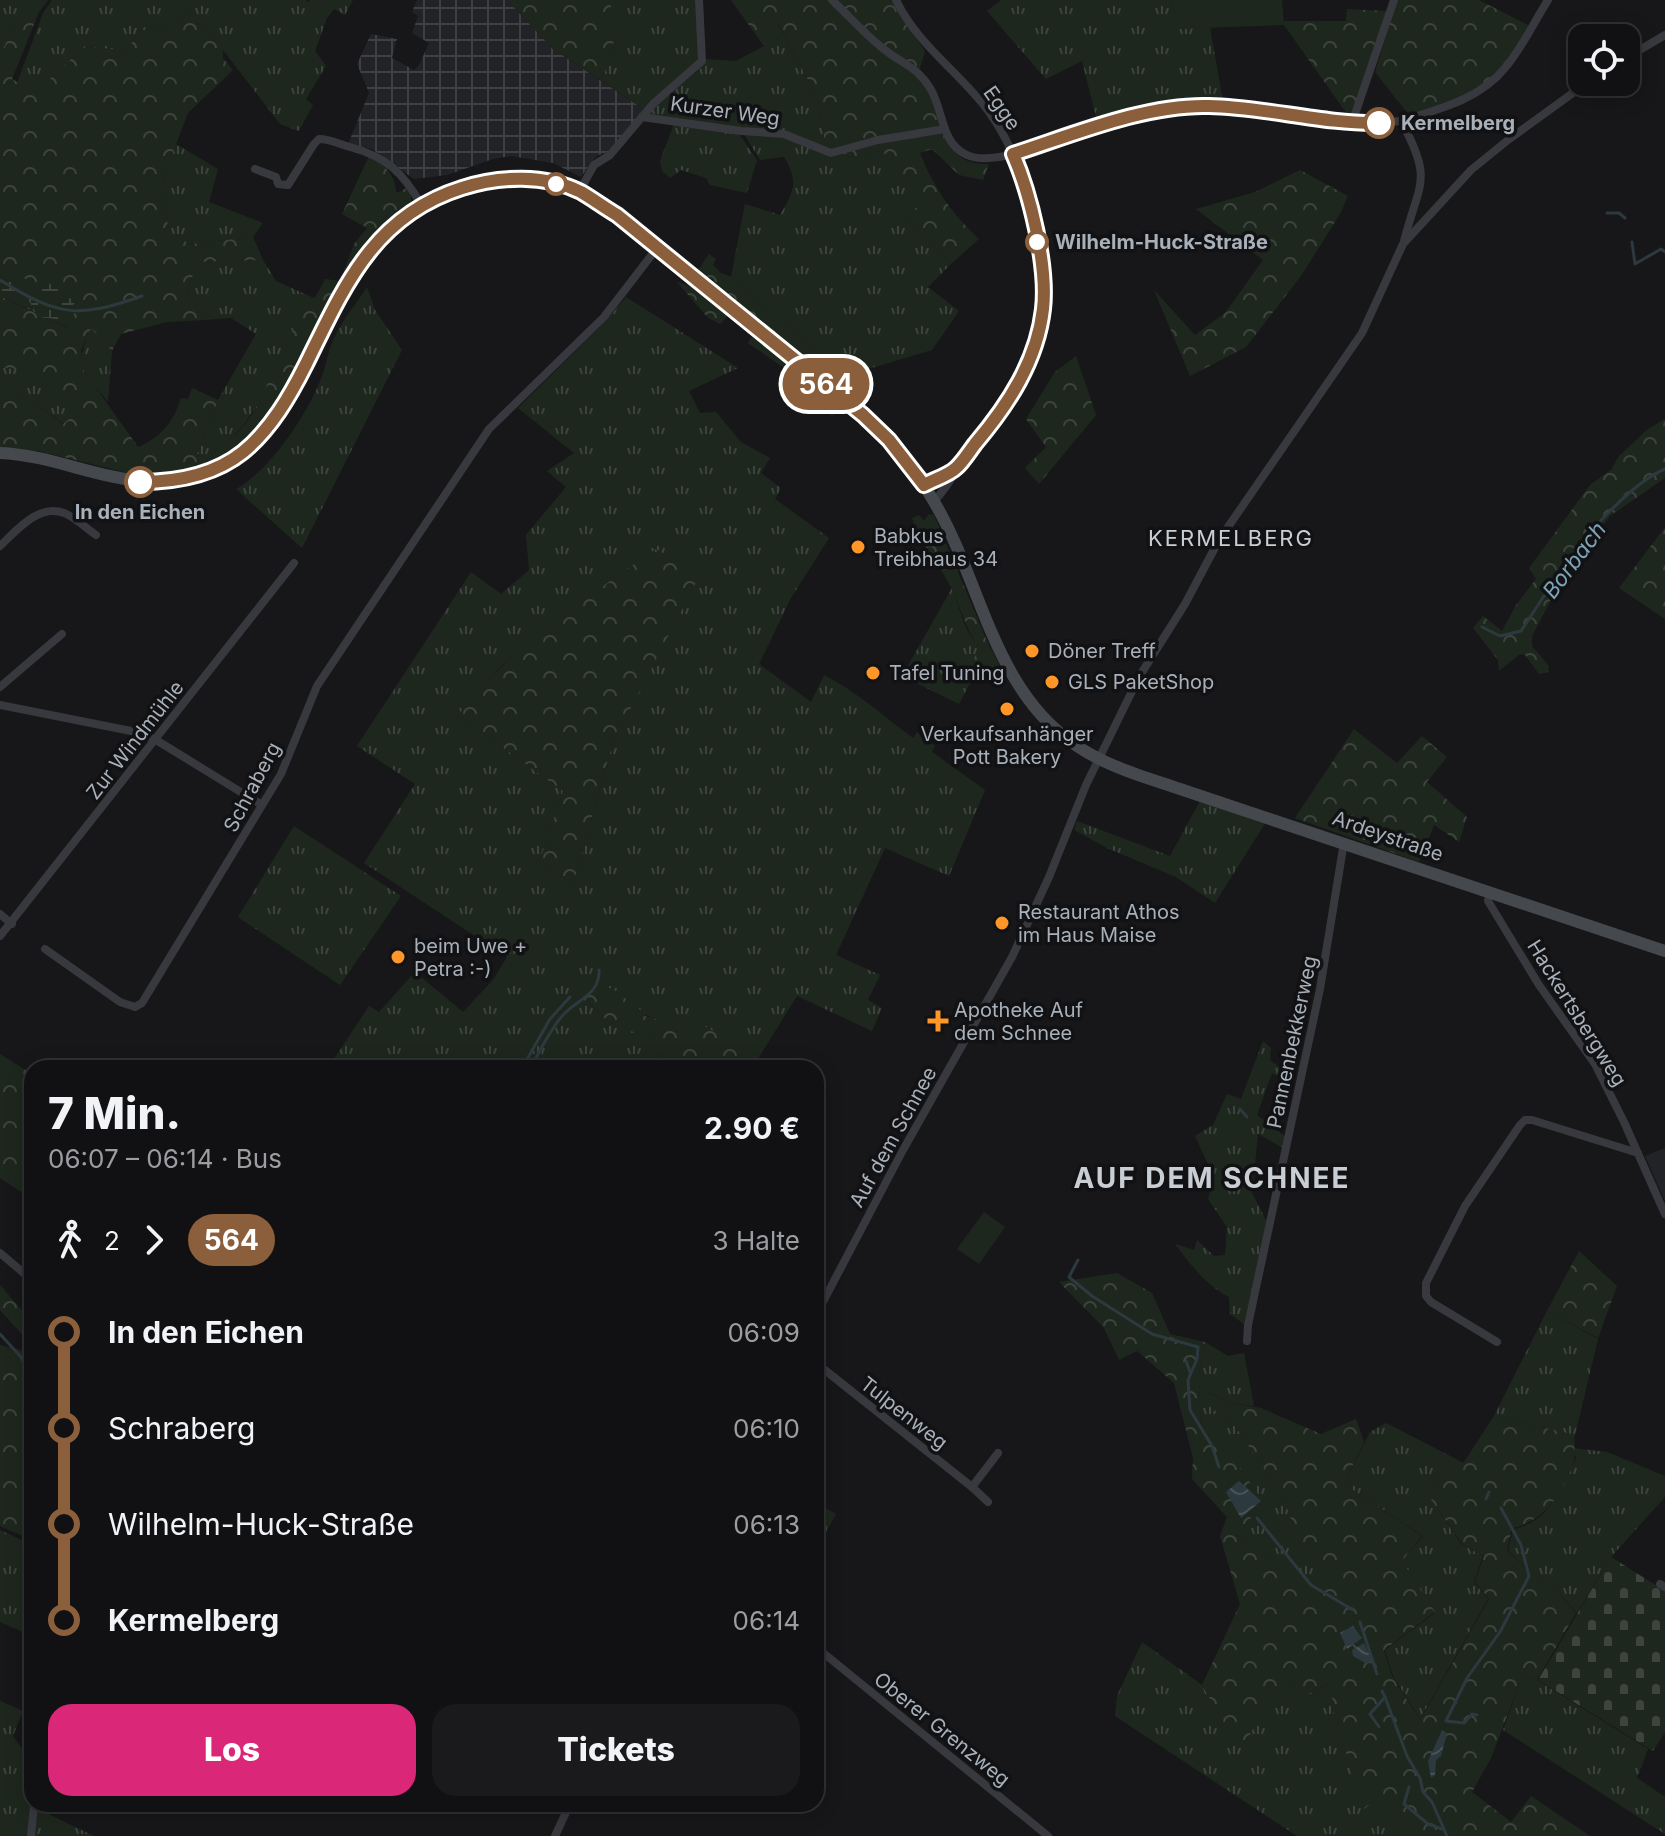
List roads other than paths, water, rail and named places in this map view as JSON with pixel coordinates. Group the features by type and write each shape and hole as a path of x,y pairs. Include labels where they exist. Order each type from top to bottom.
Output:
{"main road":[{"name":"Ardeystraße","path":"0,453 41,459 99,476 140,482 189,478 222,466 256,439 282,408 344,289 371,249 402,218 421,204 451,191 487,182 522,178 556,184 579,192 617,215 863,415 889,440 934,502 959,551 1004,662 1023,692 1050,723 1075,745 1117,767 1180,789 1665,951"}],"street":[{"path":"642,117 702,61 699,0"},
{"path":"832,0 882,48 918,70 932,91 945,129 958,150 984,159 1013,154 1118,120 1183,107 1245,108 1352,123 1401,121 1462,101 1490,83 1513,57 1548,0"},
{"name":"Egge","path":"896,0 922,41 989,112 1013,154 1025,184 1037,241 1043,310 1030,357 1015,389 934,502"},
{"path":"1352,123 1394,0"},
{"path":"1640,50 1665,35"},
{"path":"1403,244 1471,170 1568,96"},
{"name":"Kurzer Weg","path":"579,192 594,165 610,155 642,117 784,134 831,153 878,140 945,129"},
{"path":"1099,758 1139,677 1185,604 1219,540 1362,333 1403,244 1421,190 1422,173 1416,147 1401,121"},
{"path":"255,169 276,177 278,184 288,185 314,144 319,139 327,139 371,152 396,169 421,204"},
{"name":"Schraberg","path":"45,949 120,1002 135,1007 142,1003 281,774 317,686 489,429 604,317 657,248"},
{"name":"Egge","path":"924,485 954,471"},
{"path":"0,546 25,522 52,511 64,513 96,535"},
{"name":"Zur Windmühle","path":"0,936 294,563"},
{"path":"0,687 62,634"},
{"path":"0,705 131,731 156,740 262,805"},
{"name":"Auf dem Schnee","path":"824,1300 903,1150 1012,957 1099,758"},
{"name":"Pannenbekkerweg","path":"1247,1341 1320,989 1344,842"},
{"name":"Hackertsbergweg","path":"1490,892 1488,901 1539,985 1595,1064 1665,1214"},
{"path":"0,914 12,924"},
{"path":"59,960 68,949"},
{"path":"1497,1342 1431,1302 1425,1290 1465,1206 1520,1125 1525,1120 1532,1120 1638,1153"},
{"path":"0,1253 24,1273"},
{"name":"Tulpenweg","path":"824,1369 988,1502"},
{"path":"972,1487 998,1453"},
{"name":"Oberer Grenzweg","path":"824,1654 1048,1836"},
{"path":"31,1836 33,1812"},
{"path":"555,1836 566,1812"}],"water":[{"path":"1239,1481 1261,1501 1241,1518 1226,1492"},
{"path":"1353,1626 1362,1638 1347,1649 1340,1633"},
{"path":"1364,1643 1372,1660 1367,1664 1353,1656 1352,1650"},
{"path":"1442,1730 1447,1733 1441,1756 1436,1760 1435,1775 1431,1778 1428,1761"}],"waterway":[{"path":"1607,213 1619,213 1625,218"},
{"path":"1632,242 1635,264 1661,249 1665,252"},
{"path":"0,280 38,301 68,310 101,308 142,296"},
{"name":"Borbach","path":"1482,627 1500,636 1521,631 1588,535 1626,496 1665,469"},
{"path":"535,1060 561,1017 596,985 599,970"},
{"path":"527,1060 550,1019 570,997"},
{"path":"1240,1109 1247,1117"},
{"path":"1078,1260 1069,1277 1092,1296 1152,1334 1198,1347 1197,1359 1188,1380 1190,1410 1212,1446 1219,1467"},
{"path":"0,1334 24,1364"},
{"path":"1186,1361 1190,1372"},
{"path":"1486,1499 1489,1492"},
{"path":"1477,1715 1472,1714 1464,1723 1446,1721 1467,1678 1500,1632 1529,1576 1521,1545 1501,1508"},
{"path":"1257,1518 1311,1585 1353,1610"},
{"path":"1360,1622 1377,1674"},
{"path":"1379,1727 1370,1714 1385,1697 1382,1691"},
{"path":"1385,1697 1407,1756 1420,1778 1423,1792 1432,1802 1447,1836"},
{"path":"1409,1787 1404,1804 1428,1824 1442,1829"}],"place":[{"name":"Kermelberg","path":"1379,123"},
{"name":"Wilhelm-Huck-Straße","path":"1037,242"},
{"name":"In den Eichen","path":"140,482"},
{"name":"Babkus Treibhaus 34","path":"858,547"},
{"name":"Döner Treff","path":"1032,651"},
{"name":"Tafel Tuning","path":"873,673"},
{"name":"GLS PaketShop","path":"1052,682"},
{"name":"Verkaufsanhänger Pott Bakery","path":"1007,709"},
{"name":"Restaurant Athos im Haus Maise","path":"1002,923"},
{"name":"beim Uwe + Petra :-)","path":"398,957"},
{"name":"Apotheke Auf dem Schnee","path":"938,1021"}],"district":[{"name":"KERMELBERG","path":"1231,538"},
{"name":"AUF DEM SCHNEE","path":"1212,1178"}]}
